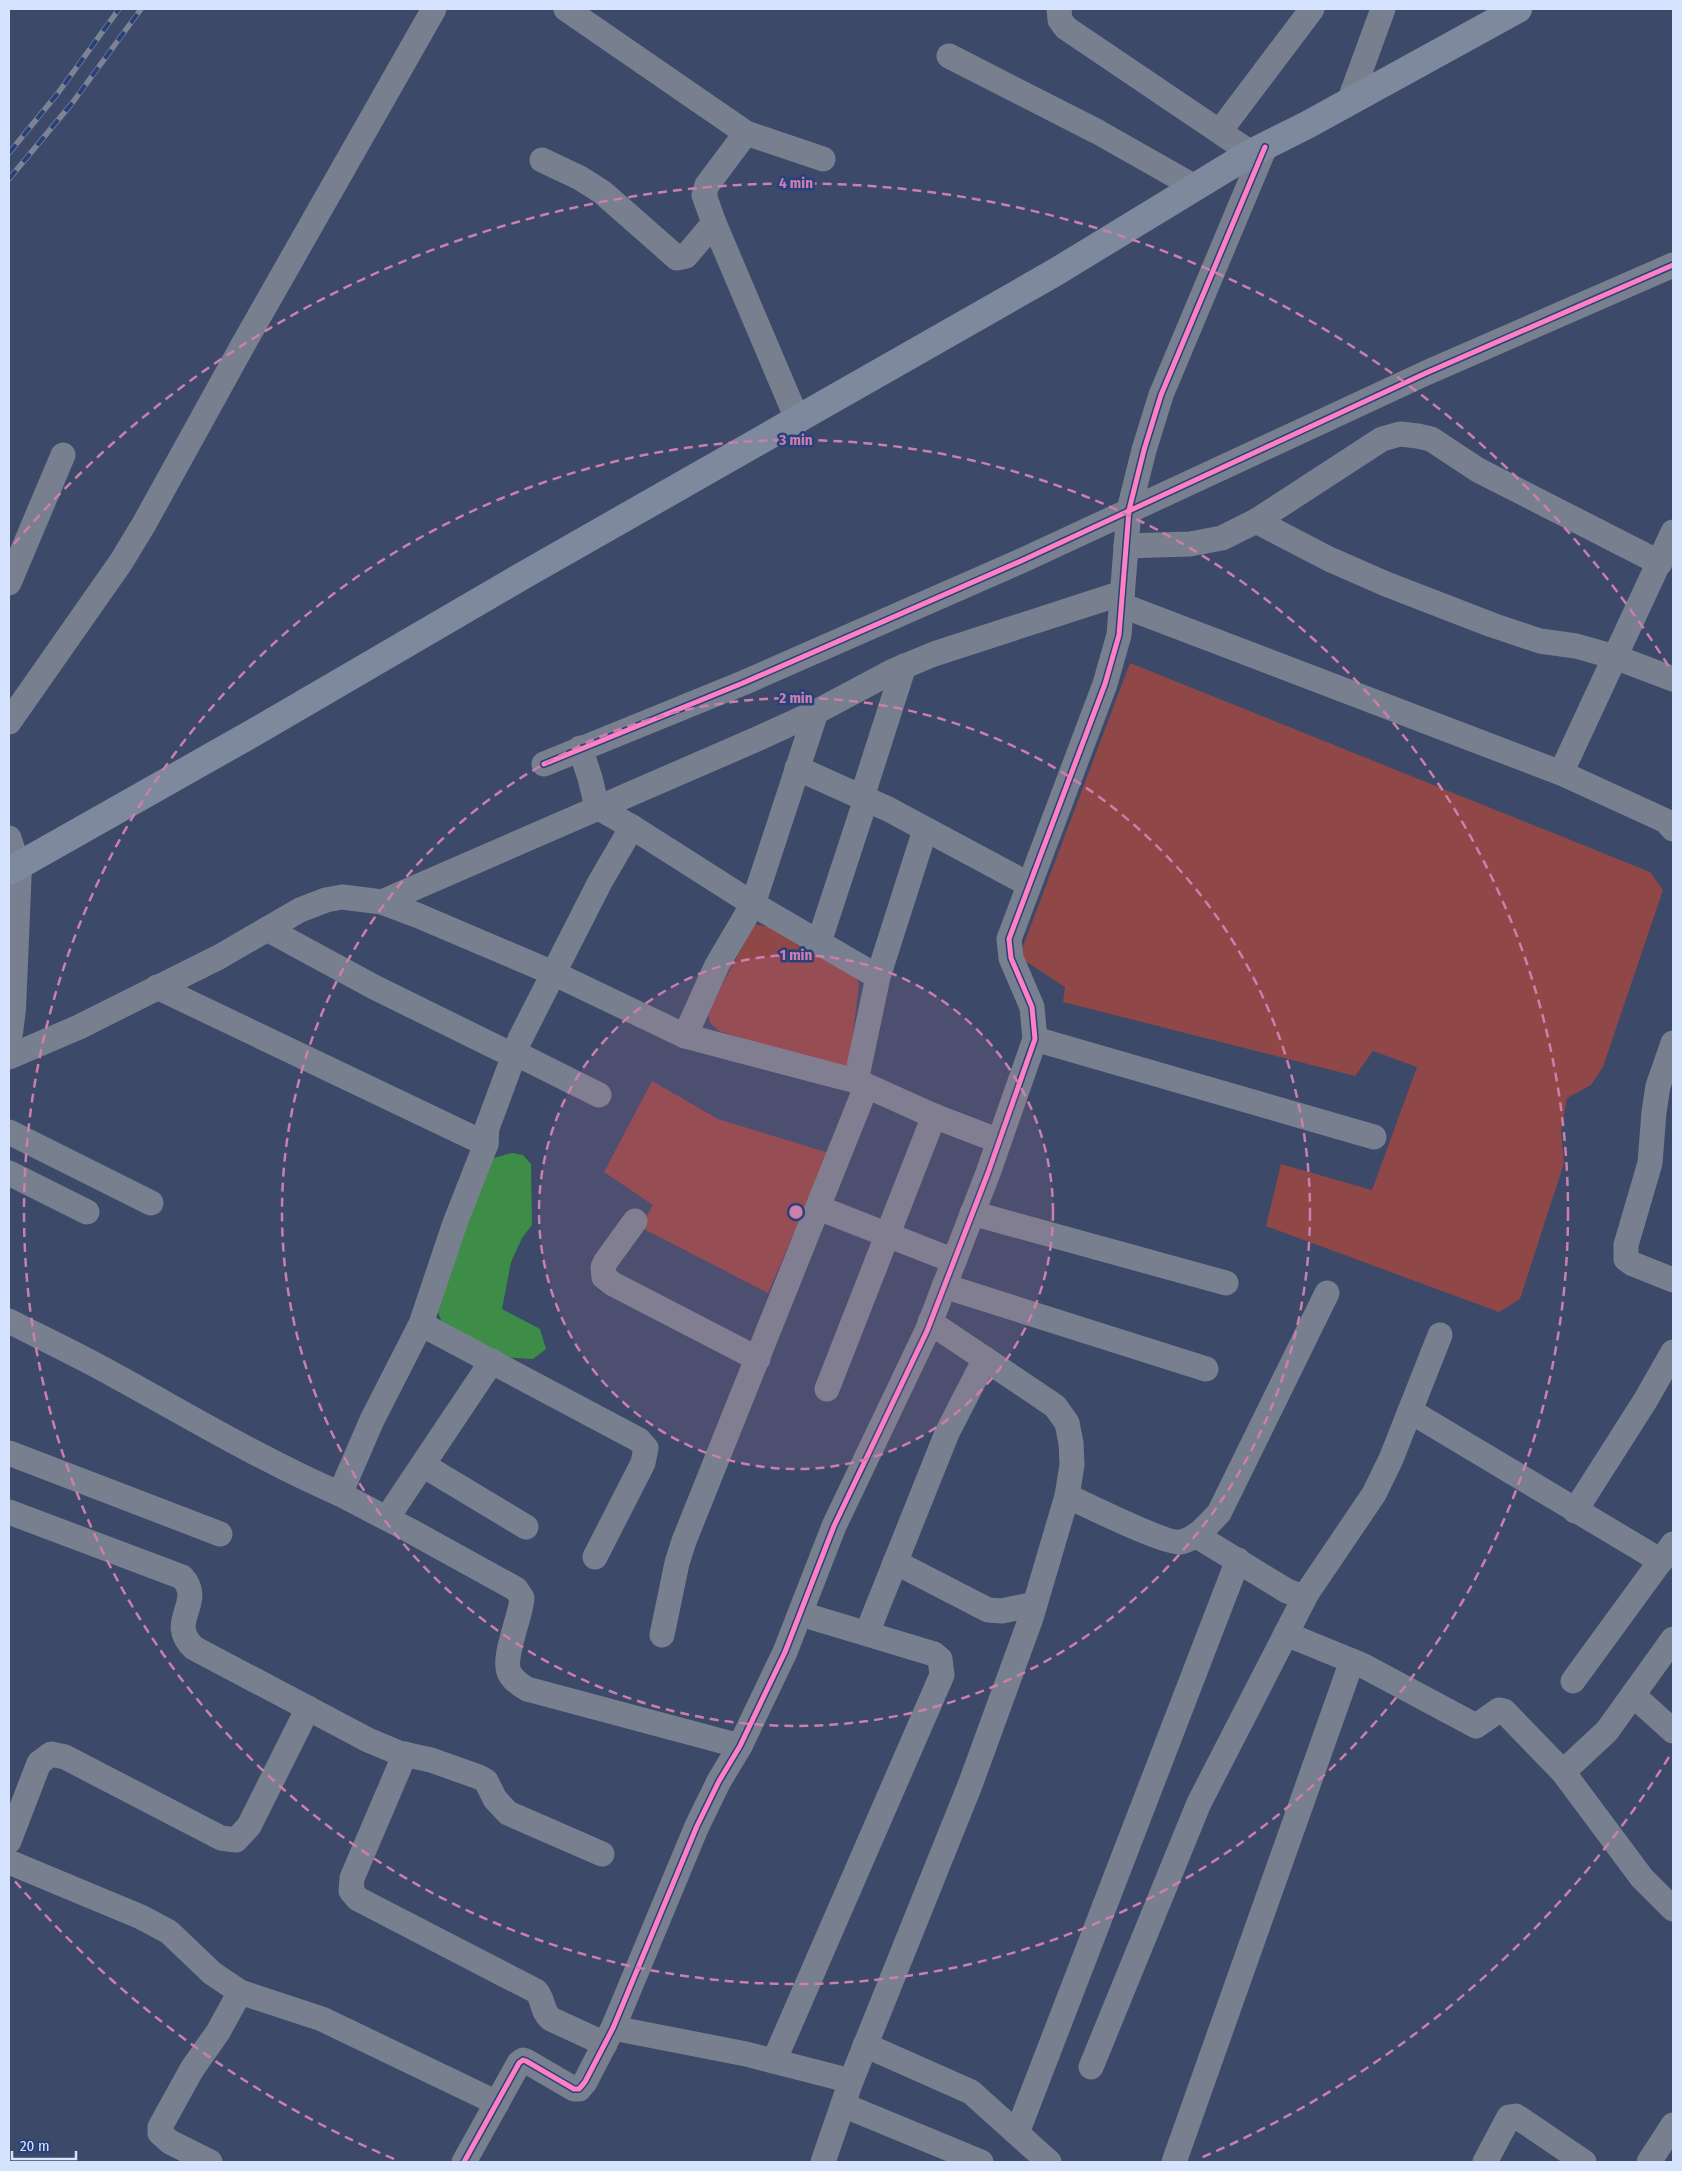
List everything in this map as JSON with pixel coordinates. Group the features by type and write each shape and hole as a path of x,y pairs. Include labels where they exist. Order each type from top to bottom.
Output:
{"main road":[{"path":"13,869 253,733 566,551 798,421 1054,273 1258,150 1518,9"}],"street":[{"path":"9,722 140,532 244,343 434,9"},
{"path":"566,9 746,133 823,160"},
{"path":"464,2162 516,2067 523,2060 574,2089 579,2089 609,2036 697,1826 719,1781 740,1746 801,1614 834,1526 900,1390 930,1322 972,1214 1035,1039 1032,1006 1011,958 1009,939 1028,884 1105,684 1119,636 1129,510 1144,450 1161,395 1258,150 1220,131 1066,28 1060,20 1059,9"},
{"path":"1220,131 1312,9"},
{"path":"1350,100 1383,9"},
{"path":"949,56 1098,132 1195,187"},
{"path":"746,133 706,188 704,195 798,421"},
{"path":"542,160 580,178 602,192 677,258 686,256 714,222"},
{"path":"544,764 743,683 1021,561 1426,374 1673,265"},
{"path":"1126,546 1198,543 1222,538 1256,521 1382,439 1400,434 1418,436 1430,440 1478,470 1660,563"},
{"path":"9,583 63,455"},
{"path":"1256,521 1329,559 1386,584 1492,625 1540,641 1576,646 1615,657 1673,679"},
{"path":"1561,772 1673,532"},
{"path":"382,902 816,712 904,666 972,640 1122,599 1561,772 1666,821 1673,829"},
{"path":"819,942 904,666"},
{"path":"685,1036 717,965 753,904 816,712"},
{"path":"580,748 597,807 753,904 878,977"},
{"path":"797,768 864,798 1028,884"},
{"path":"340,1494 372,1420 421,1324 455,1223 486,1144 487,1128 514,1055 553,973 600,882 632,827"},
{"path":"662,1635 684,1541 819,1208 861,1084 878,977 925,830"},
{"path":"9,838 13,869 10,1018"},
{"path":"9,1057 79,1027 219,957 300,910 326,900 342,897 382,902 553,973 685,1036 861,1084 934,1116 999,1141"},
{"path":"267,929 374,987 598,1095"},
{"path":"157,987 486,1144"},
{"path":"1035,1039 1374,1137"},
{"path":"1673,1044 1658,1086 1648,1177 1626,1245 1626,1259 1633,1264 1673,1280"},
{"path":"827,1389 934,1116"},
{"path":"9,1132 151,1204"},
{"path":"9,1174 87,1212"},
{"path":"819,1208 954,1261"},
{"path":"972,1214 1226,1283"},
{"path":"635,1221 606,1261 603,1267 604,1277 613,1284 758,1359"},
{"path":"944,1286 1206,1369"},
{"path":"1067,1496 1178,1543 1197,1536 1219,1512 1327,1293"},
{"path":"9,1321 106,1371 307,1480 388,1518 516,1589 522,1598 522,1611 508,1655 508,1672 515,1682 527,1689 740,1746"},
{"path":"823,2162 865,2045 970,1785 1035,1604 1067,1496 1072,1465 1068,1423 1055,1406 930,1322"},
{"path":"421,1324 639,1440 646,1448 642,1463 595,1557"},
{"path":"1090,2067 1198,1803 1307,1594 1374,1494 1391,1459 1440,1335"},
{"path":"1575,1510 1645,1401 1673,1352"},
{"path":"866,1633 948,1433 985,1359"},
{"path":"388,1518 492,1361"},
{"path":"1410,1411 1575,1510 1667,1552 1573,1681"},
{"path":"9,1453 220,1534"},
{"path":"423,1465 526,1527"},
{"path":"9,1512 182,1576 190,1584 191,1593 183,1623 183,1634 194,1648 368,1740 404,1754 431,1760 479,1777 486,1781 498,1803 508,1813 602,1854"},
{"path":"1197,1536 1294,1595 1301,1596 1307,1594"},
{"path":"1017,2133 1238,1560"},
{"path":"895,1562 988,1610 1002,1611 1035,1604"},
{"path":"774,2062 942,1675 940,1659 934,1654 801,1614"},
{"path":"1286,1634 1352,1661 1476,1726 1499,1710 1502,1710 1563,1772 1642,1878 1673,1909"},
{"path":"1563,1772 1608,1730 1673,1639"},
{"path":"1174,2162 1352,1661"},
{"path":"1633,1695 1673,1731"},
{"path":"9,1841 39,1763 51,1754 65,1757 221,1838 236,1840 249,1826 308,1708"},
{"path":"404,1754 352,1878 351,1891 358,1899 536,1991 539,1994 544,2012 551,2019 609,2036 746,2054 851,2081"},
{"path":"9,1862 141,1917 169,1932 212,1974 240,1992 322,2019 497,2103"},
{"path":"210,2162 170,2142 160,2133 160,2127 192,2069 218,2032 240,1992"},
{"path":"865,2045 970,2092 1049,2162"},
{"path":"843,2105 981,2162"},
{"path":"1485,2162 1509,2117 1516,2116 1584,2162"},
{"path":"1648,2162 1673,2126"}],"shaded area":[{"path":"1130,663 1650,872 1663,890 1603,1067 1591,1085 1567,1098 1561,1130 1564,1163 1520,1299 1499,1312 1266,1226 1281,1164 1372,1190 1417,1067 1373,1051 1355,1076 1063,1002 1065,987 1019,957"},
{"path":"754,924 776,928 849,967 859,983 849,1070 827,1065 719,1031 710,1023 708,1012"},
{"path":"652,1081 718,1119 829,1153 768,1293 640,1227 653,1205 604,1172"},
{"path":"512,1153 523,1155 531,1164 532,1225 522,1238 511,1262 502,1309 540,1329 546,1349 533,1359 502,1357 443,1326 438,1312 465,1207 490,1159"}],"railway":[{"path":"9,153 58,93 119,9"},
{"path":"9,179 73,102 141,9"}],"cycle path":[{"path":"464,2162 519,2063 523,2060 574,2089 579,2089 585,2082 613,2028 697,1826 719,1781 740,1746 785,1652 834,1526 927,1331 988,1173 1035,1039 1032,1007 1011,958 1009,939 1105,684 1119,635 1129,510 1144,450 1161,395 1265,147"},
{"path":"544,764 743,683 1021,561 1426,373 1673,265"}]}
